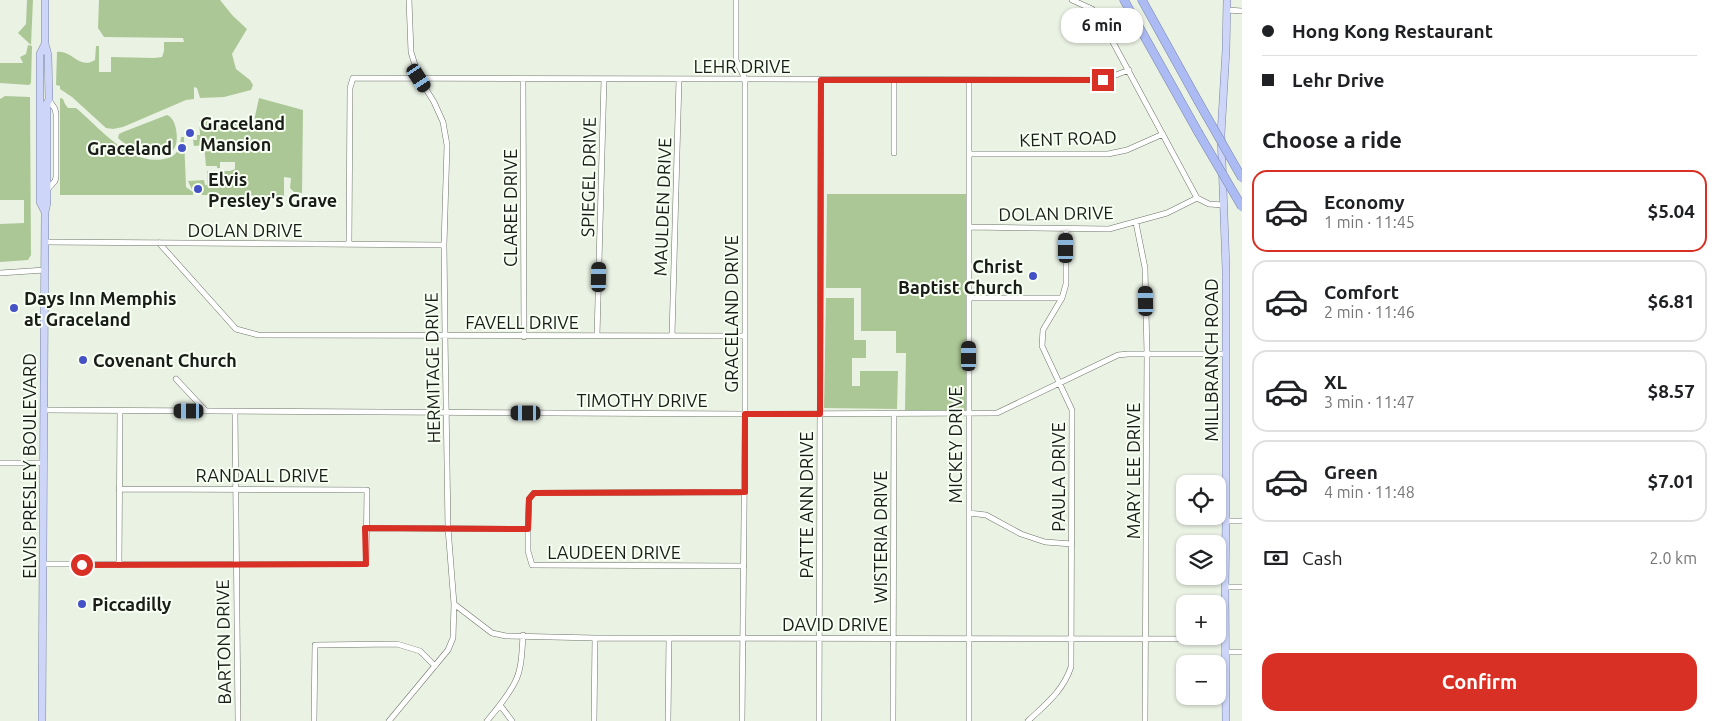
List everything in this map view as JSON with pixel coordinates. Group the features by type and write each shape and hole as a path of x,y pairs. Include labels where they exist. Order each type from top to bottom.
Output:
{"highway":[{"path":"1124,0 1242,208"},
{"path":"1142,0 1242,178"}],"main road":[{"name":"ELVIS PRESLEY BOULEVARD","path":"42,721 45,212 47,203 47,103 49,100 48,55 45,44 45,0"},
{"name":"MILLBRANCH ROAD","path":"1226,475 1226,269 1221,134 1227,0"},
{"name":"ELVIS PRESLEY BOULEVARD","path":"45,44 40,54 40,202 45,212"},
{"name":"MILLBRANCH ROAD","path":"1224,595 1226,525"},
{"name":"MILLBRANCH ROAD","path":"1226,645 1226,721"}],"street":[{"name":"HERMITAGE DRIVE","path":"389,721 448,650 453,638 454,604 448,528 444,245 446,145 443,122 434,102 419,78 411,52 409,0"},
{"name":"GRACELAND DRIVE","path":"736,0 736,60 745,79 745,492 742,721"},
{"path":"1072,0 1092,9 1101,20 1197,198 1208,204 1223,205"},
{"path":"1227,10 1242,11"},
{"name":"LEHR DRIVE","path":"348,244 350,88 353,78 1103,80 1128,70"},
{"name":"CLAREE DRIVE","path":"523,79 524,337"},
{"name":"SPIEGEL DRIVE","path":"597,336 604,79"},
{"name":"MAULDEN DRIVE","path":"672,336 679,79"},
{"name":"PATTE ANN DRIVE","path":"819,721 821,80"},
{"path":"894,80 894,154"},
{"name":"MICKEY DRIVE","path":"969,80 969,721"},
{"name":"KENT ROAD","path":"970,154 1108,154 1127,150 1163,134"},
{"name":"DOLAN DRIVE","path":"970,227 1109,229 1167,213 1197,198"},
{"name":"MARY LEE DRIVE","path":"1136,223 1146,268 1145,721"},
{"name":"PAULA DRIVE","path":"1028,721 1060,690 1071,667 1072,410 1042,346 1043,330 1062,298 1066,284 1066,229"},
{"name":"DOLAN DRIVE","path":"45,242 444,245"},
{"name":"FAVELL DRIVE","path":"159,243 236,329 258,336 744,336"},
{"path":"0,273 45,270"},
{"path":"969,298 1062,298"},
{"name":"TIMOTHY DRIVE","path":"44,410 745,414 997,413 1118,355 1226,354"},
{"path":"176,379 206,411"},
{"path":"119,565 120,411"},
{"name":"BARTON DRIVE","path":"236,412 238,721"},
{"name":"WISTERIA DRIVE","path":"893,721 894,414"},
{"path":"0,463 44,463"},
{"name":"RANDALL DRIVE","path":"119,489 367,490 365,528"},
{"path":"528,529 529,499 534,493 745,492"},
{"path":"969,513 986,515 1021,534 1045,542 1072,544"},
{"path":"1226,521 1242,521"},
{"path":"44,564 366,564 365,528"},
{"name":"LAUDEEN DRIVE","path":"365,528 528,529 528,551 532,565 744,566"},
{"path":"1224,587 1242,587"},
{"name":"DAVID DRIVE","path":"454,604 492,634 506,636 595,638 1176,639"},
{"path":"487,721 516,681 521,659 523,635"},
{"path":"594,721 595,638"},
{"path":"668,721 669,638"},
{"path":"314,721 315,645 397,644 420,650 435,666"},
{"path":"1226,652 1242,652"},
{"path":"500,705 512,721"}],"green space":[{"path":"27,0 33,0 31,45 18,33 26,24"},
{"path":"99,0 220,0 247,29 232,54 236,69 250,80 253,85 251,90 224,97 200,98 197,88 194,87 194,99 186,100 123,127 106,128 72,97 60,89 60,86 56,85 57,52 63,52 84,63 95,60 96,46 99,46 99,72 111,72 111,57 162,57 164,42 184,42 183,38 104,37 98,28"},
{"path":"28,45 32,46 31,83 29,85 0,83 0,63 23,63 20,57 26,54"},
{"path":"5,96 30,97 31,255 28,260 0,262 0,224 24,223 24,200 0,200 0,99"},
{"path":"60,98 63,99 68,108 76,108 116,144 139,157 151,160 168,158 179,149 181,137 184,137 186,187 193,192 193,195 60,195"},
{"path":"259,98 303,110 302,193 294,192 290,188 291,178 284,177 284,196 202,195 200,192 193,192 188,181 204,180 205,185 207,185 207,171 230,171 235,169 235,162 220,162 220,168 217,168 217,166 206,166 204,145 194,146 193,140 197,140 197,135 200,135 199,120 212,119 212,125 234,125 234,123 254,121"},
{"path":"167,115 173,121 177,137 175,147 167,154 160,156 144,153 118,138 119,134 123,132"},
{"path":"827,194 967,194 966,410 905,410 906,353 896,353 896,331 861,331 861,288 826,288"},
{"path":"826,298 854,298 854,340 866,340 866,358 852,358 852,386 860,386 860,371 898,371 897,409 824,408"}],"place":[{"name":"Graceland Mansion","path":"190,133"},
{"name":"Graceland","path":"182,148"},
{"name":"Elvis Presley's Grave","path":"198,189"},
{"name":"Christ Baptist Church","path":"1033,276"},
{"name":"Days Inn Memphis at Graceland","path":"14,308"},
{"name":"Covenant Church","path":"83,360"},
{"name":"Piccadilly","path":"82,604"}],"route":[{"path":"82,565 366,564 365,528 528,529 529,499 534,493 745,492 745,414 820,414 821,80 1103,80"}]}
